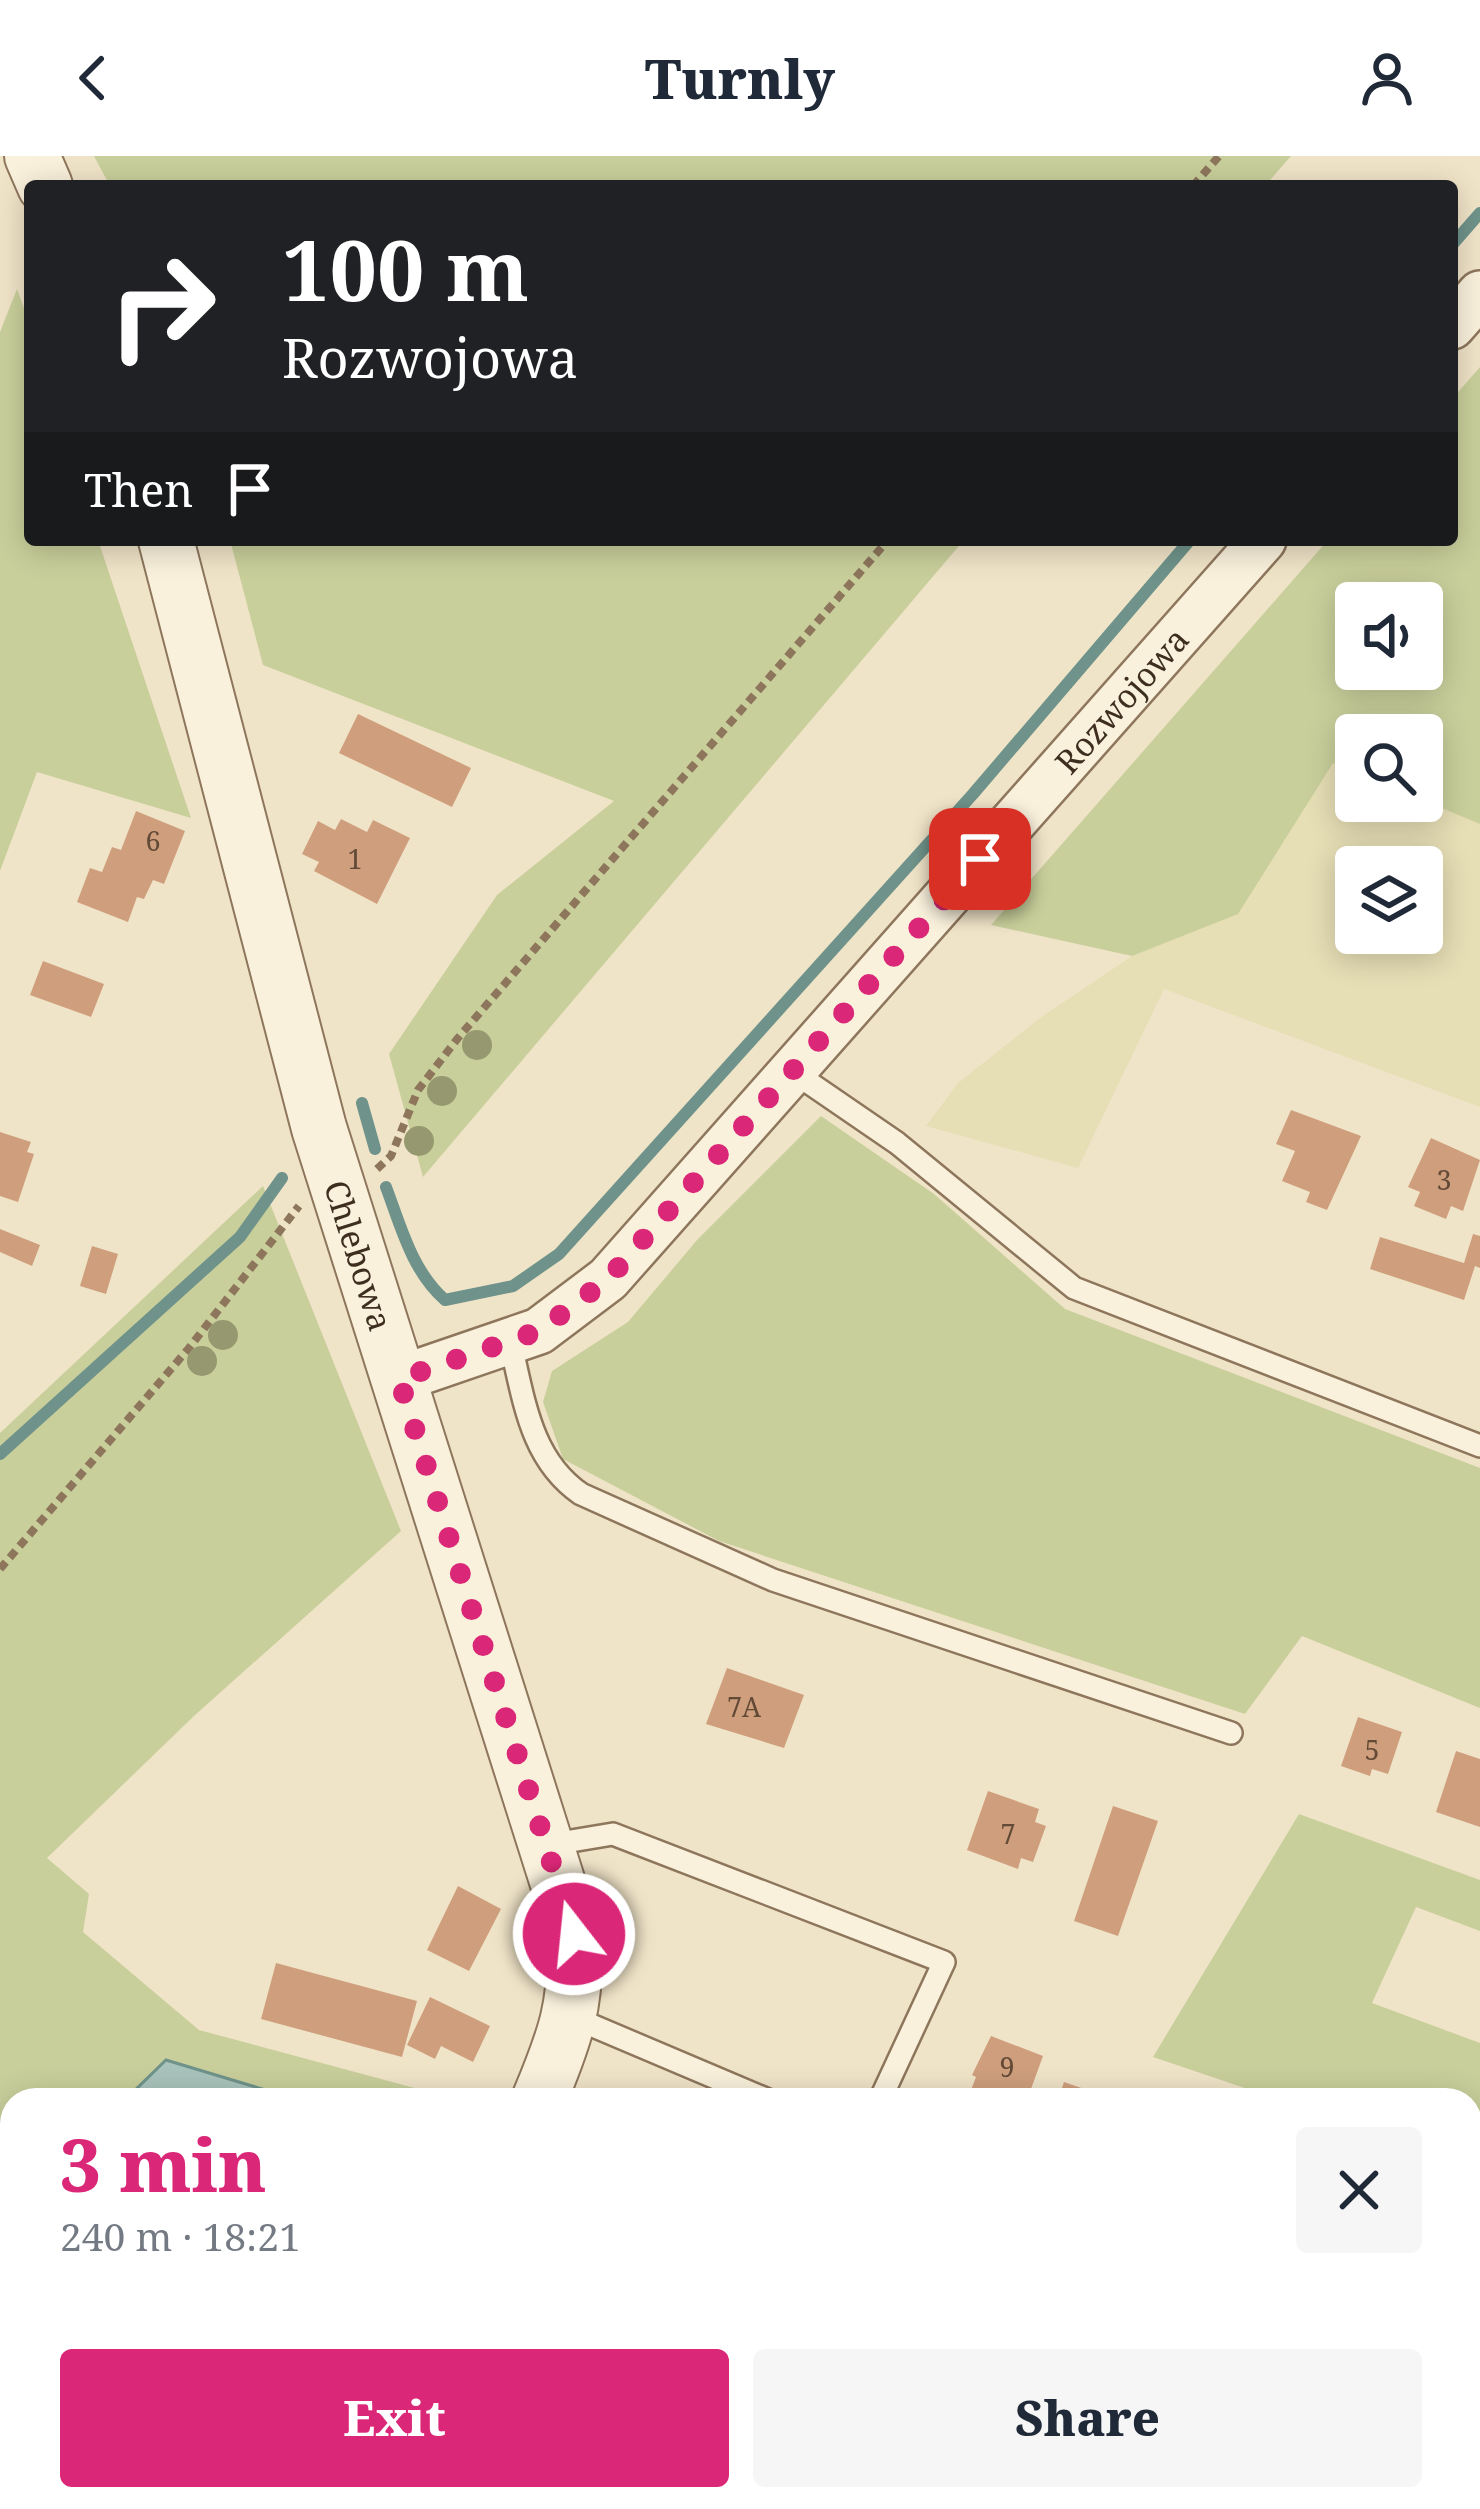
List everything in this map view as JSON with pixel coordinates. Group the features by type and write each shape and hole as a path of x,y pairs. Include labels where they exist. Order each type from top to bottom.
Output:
{"street":[{"path":"1458,319 1480,294"},
{"name":"Chlebowa","path":"168,546 313,1105 574,1934 577,1989 543,2088"},
{"name":"Rozwojowa","path":"399,1379 539,1331 608,1279 1258,546"}],"lane":[{"path":"792,1071 897,1143 1074,1288 1480,1446"},
{"path":"510,1341 539,1450 560,1480 581,1494 773,1580 1231,1733"},
{"path":"547,1845 613,1834 944,1962 886,2088"},
{"path":"571,2017 739,2088"}],"path":[{"path":"1198,180 1219,156"},
{"path":"0,1569 189,1348 290,1214 314,1194 384,1165 418,1090 458,1038 883,546"}],"shaded area":[{"path":"1333,762 1335,822 1443,822 1443,809 1480,824 1480,1107 1164,989 1078,1168 926,1126 958,1083 1040,1018 1132,956 1238,913"}],"green space":[{"path":"94,156 1291,156 1270,180 107,180"},
{"path":"17,289 24,308 24,546 100,546 191,818 37,772 0,871 0,332"},
{"path":"1480,367 1480,824 1443,809 1443,714 1335,714 1335,764 1238,914 1132,956 991,925 1323,546 1458,546 1458,392"},
{"path":"232,546 959,546 423,1177 389,1054 497,895 614,801 263,665"},
{"path":"821,1116 934,1194 1065,1309 1480,1468 1480,1708 1302,1636 1245,1714 719,1541 563,1459 543,1402 552,1371 628,1322 697,1240"},
{"path":"263,1186 401,1531 194,1716 47,1858 89,1894 83,1932 199,2030 414,2088 0,2088 0,1433"},
{"path":"1299,1814 1480,1880 1480,1931 1416,1907 1372,2003 1480,2043 1480,2088 1245,2088 1153,2057"}],"water":[{"path":"166,2060 259,2088 137,2088"}],"building":[{"path":"358,714 471,768 452,807 339,753"},
{"path":"136,811 185,831 164,884 153,880 144,899 137,897 128,922 77,902 90,868 102,872 112,847 121,850"},
{"path":"341,819 367,832 373,820 410,838 377,904 314,871 319,862 302,854 318,821 335,830"},
{"path":"43,961 104,984 91,1017 30,995"},
{"path":"1291,1110 1361,1136 1327,1210 1306,1202 1310,1192 1282,1181 1295,1151 1276,1144"},
{"path":"0,1132 31,1142 27,1152 34,1154 18,1202 0,1196"},
{"path":"1431,1138 1480,1160 1463,1211 1451,1206 1446,1219 1414,1206 1420,1192 1408,1187"},
{"path":"0,1229 40,1245 32,1266 0,1252"},
{"path":"1473,1234 1480,1236 1480,1268 1475,1266 1464,1300 1370,1269 1380,1237 1464,1263"},
{"path":"92,1246 118,1254 106,1294 80,1286"},
{"path":"727,1668 804,1695 784,1748 706,1724"},
{"path":"1358,1717 1402,1732 1388,1774 1372,1769 1370,1776 1341,1766"},
{"path":"1456,1751 1480,1759 1480,1827 1436,1812"},
{"path":"988,1791 1039,1809 1035,1822 1046,1826 1033,1862 1021,1858 1018,1869 967,1850"},
{"path":"1113,1806 1158,1821 1118,1936 1074,1921"},
{"path":"458,1886 501,1909 469,1971 427,1950"},
{"path":"276,1963 417,2001 402,2057 261,2019"},
{"path":"430,1997 490,2026 473,2062 441,2046 435,2059 407,2045"},
{"path":"991,2036 1043,2056 1031,2088 972,2088 976,2077 972,2075"}],"waterway":[{"path":"1458,238 1480,213"},
{"path":"386,1187 416,1262 445,1300 513,1286 559,1254 973,794 1185,546"},
{"path":"362,1103 375,1149"},
{"path":"0,1454 240,1237 282,1178"}],"route":[{"path":"574,1934 399,1379 539,1331 608,1279 980,859"}]}
